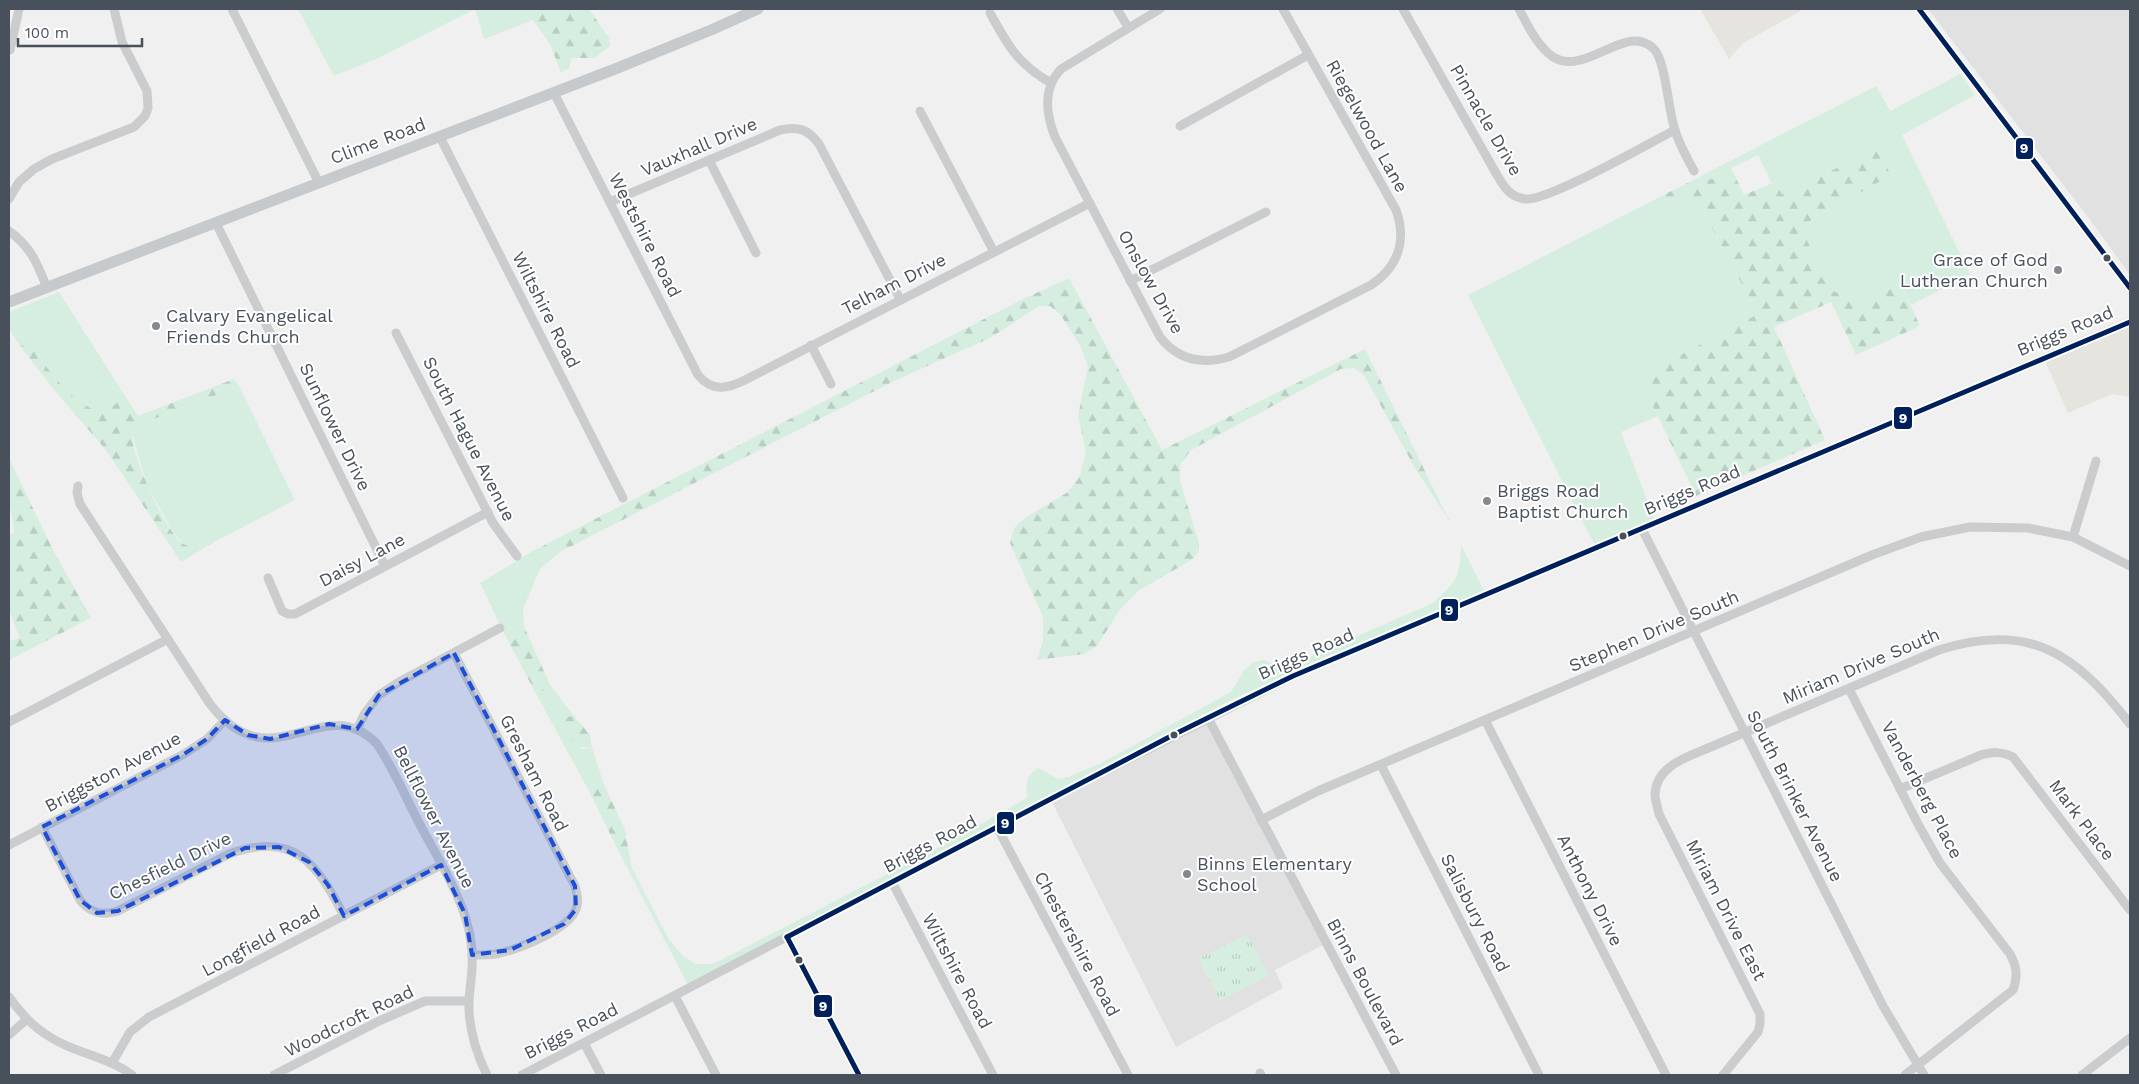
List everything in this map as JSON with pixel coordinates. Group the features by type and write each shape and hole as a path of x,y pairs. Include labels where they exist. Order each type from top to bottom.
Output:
{"main road":[{"name":"Clime Road","path":"9,302 554,93 711,30 758,9"}],"street":[{"path":"10,50 19,9"},
{"path":"9,199 19,182 34,169 52,159 134,127 145,116 149,100 147,91 122,42 114,9"},
{"path":"232,9 319,183"},
{"path":"1118,9 1128,27"},
{"path":"990,14 1018,60 1051,83 1054,75 1066,64 1160,9"},
{"name":"Riegelwood Lane","path":"1283,9 1396,210 1402,232 1400,251 1394,264"},
{"name":"Pinnacle Drive","path":"1403,9 1505,189 1514,196 1526,200 1550,195 1675,130"},
{"path":"1519,9 1538,43 1549,54 1563,61 1579,61 1627,42 1638,41 1649,45 1657,53 1662,65 1667,99 1675,130 1694,171"},
{"path":"1919,9 2130,288"},
{"path":"1180,126 1308,55"},
{"name":"Onslow Drive","path":"1051,83 1047,100 1048,118 1055,137 1156,332 1165,344 1185,358 1214,362 1229,357 1371,285 1380,279 1394,264"},
{"name":"Westshire Road","path":"554,93 698,375 704,383 712,387"},
{"path":"920,111 994,252"},
{"name":"Vauxhall Drive","path":"610,202 780,130 792,127 803,128 819,144 900,299"},
{"name":"Wiltshire Road","path":"440,137 623,498"},
{"path":"709,160 756,253"},
{"name":"Telham Drive","path":"712,387 725,388 736,384 1090,203"},
{"path":"1130,281 1266,212"},
{"name":"Sunflower Drive","path":"216,223 385,566"},
{"path":"9,231 22,240 31,252 47,288"},
{"name":"Briggs Road","path":"522,1075 1292,676 2130,322"},
{"name":"South Hague Avenue","path":"396,333 488,512 504,540 517,556"},
{"path":"811,345 831,384"},
{"path":"2072,537 2096,461"},
{"name":"Bellflower Avenue","path":"78,486 77,493 80,504 210,704 225,720 248,735 270,739 291,736 329,724 346,725 357,729 371,738 381,750 464,914 472,941 469,1001 474,1044 487,1075"},
{"name":"Daisy Lane","path":"268,578 282,611 288,614 295,614 488,512"},
{"name":"Stephen Drive South","path":"1261,820 1318,791 1872,555 1922,537 1970,527 2028,528 2072,537 2130,566"},
{"name":"South Brinker Avenue","path":"1642,529 1883,1006 1924,1075"},
{"path":"357,729 365,713 379,695 500,628"},
{"path":"9,722 168,639"},
{"name":"Miriam Drive South","path":"1655,795 1658,779 1678,761 1940,650 1967,641 1992,639 2018,641 2044,647 2063,656 2079,667 2107,694 2130,724"},
{"name":"Gresham Road","path":"454,653 575,886 578,898 576,909 571,918 564,924 531,942 493,954 472,955"},
{"name":"Vanderberg Place","path":"1849,688 1940,863 2010,954 2016,966 2017,979 2012,990 1918,1065"},
{"name":"Binns Boulevard","path":"1208,718 1396,1075"},
{"name":"Briggston Avenue","path":"9,845 191,750 208,739 225,720"},
{"name":"Anthony Drive","path":"1486,720 1666,1075"},
{"name":"Mark Place","path":"1900,789 1981,755 1993,752 2005,753 2018,763 2130,910"},
{"name":"Salisbury Road","path":"1382,765 1539,1075"},
{"name":"Miriam Drive East","path":"1655,795 1659,814 1758,1009 1760,1024 1753,1039 1723,1075"},
{"name":"Chesfield Drive","path":"42,827 80,900 85,906 96,913 111,913 228,854 245,848 265,845 294,852 309,862 328,884 344,916"},
{"name":"Chestershire Road","path":"998,827 1128,1075"},
{"name":"Longfield Road","path":"112,1063 130,1032 149,1018 441,866"},
{"name":"Wiltshire Road","path":"892,882 993,1075"},
{"path":"787,937 859,1075"},
{"path":"675,996 716,1075"},
{"path":"9,997 26,1020 64,1045 112,1063 132,1075"},
{"name":"Woodcroft Road","path":"274,1075 379,1021 426,1001 469,1001"},
{"path":"9,1035 26,1020"},
{"path":"2082,1075 2130,1038"},
{"path":"584,1043 601,1075"},
{"path":"1905,1075 1918,1065"}],"highlighted area":[{"path":"454,653 575,886 576,909 564,924 510,950 472,955 465,914 441,865 344,916 328,885 309,862 279,847 245,848 118,911 97,913 80,900 42,827 184,754 207,739 225,720 248,735 270,739 329,724 357,729 379,695"}],"shaded area":[{"path":"1700,9 1804,9 1743,43 1729,59"},
{"path":"1928,9 2130,9 2130,275 2085,213"},
{"path":"2130,316 2130,397 2112,394 2068,413 2042,354"},
{"name":"Binns Elementary School","path":"1209,722 1323,945 1275,970 1283,988 1176,1047 1052,802"}],"green space":[{"path":"298,9 475,9 376,59 334,76"},
{"path":"475,9 533,9 533,20 484,39"},
{"path":"533,9 589,9 609,38 610,46 594,58 572,58 568,68 561,73 551,46 533,20"},
{"path":"1960,74 1975,95 1902,135 1970,274 1911,305 1901,285 1862,301 1833,291 1800,227 1890,175 1877,149 1782,194 1775,182 1771,182 1758,155 1731,168 1736,178 1693,180 1876,86 1890,111"},
{"path":"1877,149 1891,175 1800,227 1833,291 1862,301 1901,285 1920,326 1856,355 1831,302 1774,327 1825,440 1696,496 1639,377 1758,314 1700,206 1685,201 1658,198 1693,180 1736,178 1744,195 1775,182 1782,194"},
{"path":"1658,198 1685,201 1700,206 1758,314 1640,377 1658,416 1621,432 1654,518 1594,544 1468,295"},
{"path":"1069,278 1162,450 1365,349 1450,522 1415,468 1364,375 1354,368 1341,369 1191,450 1180,465 1180,481 1199,543 1199,551 1193,559 1138,591 1119,611 1097,646 1084,654 1037,660 1043,641 1043,617 1010,543 1014,528 1025,518 1068,492 1079,478 1086,452 1078,416 1088,366 1080,345 1060,314 1050,306 1039,306 990,338 896,380 560,552 533,551 1021,300"},
{"path":"59,292 125,396 104,415 71,394 53,375 29,344 20,346 9,329 9,312"},
{"path":"29,344 53,375 71,394 92,409 104,414 125,396 138,416 234,379 239,386 138,425 132,434 137,458 150,492 175,535 182,543 189,546 212,543 181,562 106,450 55,391 20,346"},
{"path":"239,386 295,500 212,543 194,547 182,543 171,529 147,485 132,434 138,425"},
{"path":"9,458 52,548 91,618 9,660 9,641 20,638 9,611 9,536 14,531 9,499"},
{"path":"1461,545 1484,591 1235,698 688,985 617,848 628,848 632,868 668,938 684,957 696,964 713,964 951,841 1027,798 1027,781 1038,768 1058,779 1069,777 1103,762 1231,692 1244,670 1254,662 1264,660 1276,666 1289,666 1433,603 1456,578 1460,565"},
{"path":"533,551 560,552 540,569 523,609 524,626 516,623 505,635 480,583"},
{"path":"516,623 524,626 550,685 546,691 534,690 505,635"},
{"path":"550,685 574,716 564,717 582,749 592,748 603,782 594,781 589,791 534,690 546,691"},
{"path":"574,716 590,735 592,748 580,747 565,733 560,723 564,717"},
{"path":"594,781 603,782 625,830 628,848 617,848 589,791"},
{"path":"1247,934 1269,976 1220,1000 1198,959"}],"transit line":[{"name":"9","path":"1919,9 2130,288"},
{"name":"9","path":"787,937 1175,734 1293,676 2130,322"},
{"name":"9","path":"787,937 859,1075"}],"place":[{"name":"Grace of God Lutheran Church","path":"2058,270"},
{"name":"Calvary Evangelical Friends Church","path":"156,326"},
{"name":"Briggs Road Baptist Church","path":"1487,501"},
{"name":"Binns Elementary School","path":"1187,874"}]}
